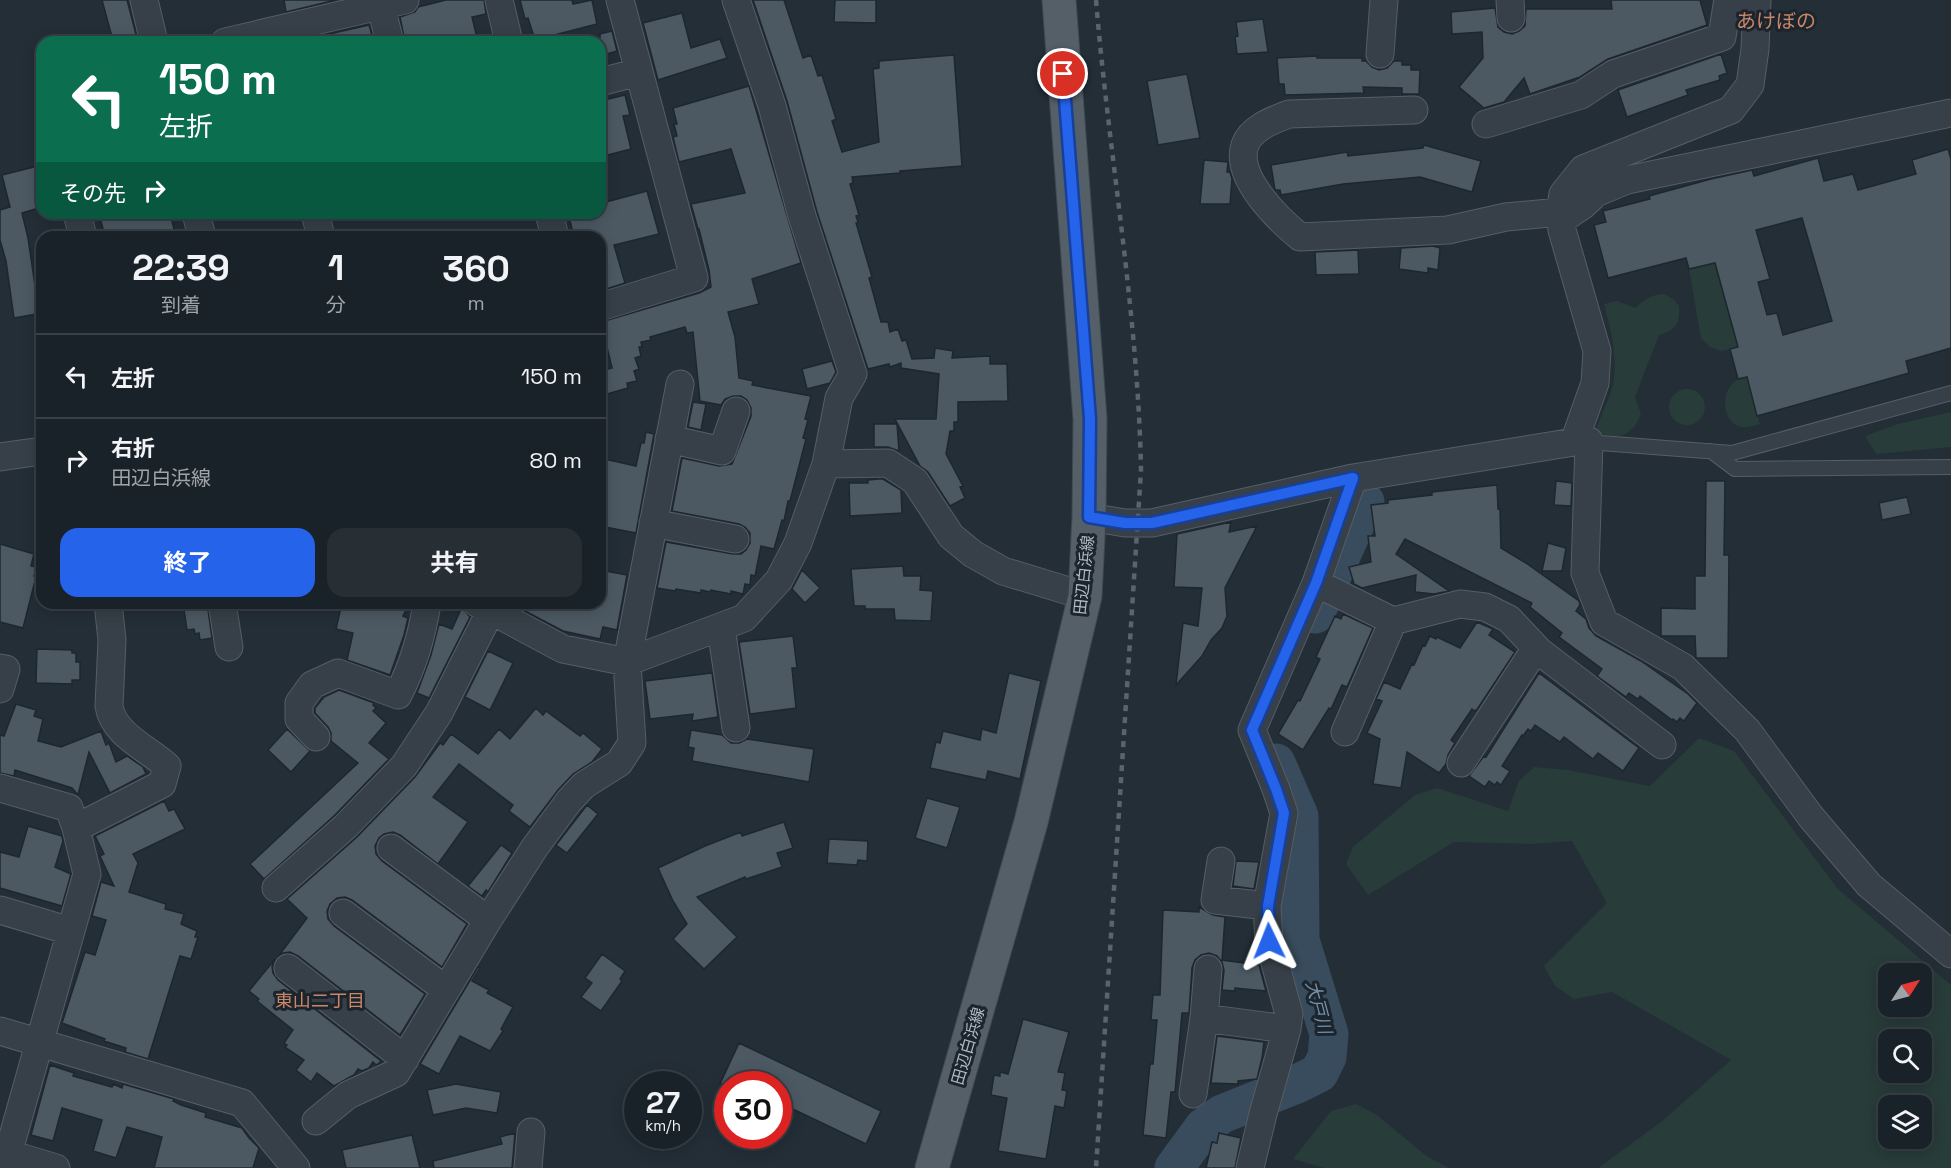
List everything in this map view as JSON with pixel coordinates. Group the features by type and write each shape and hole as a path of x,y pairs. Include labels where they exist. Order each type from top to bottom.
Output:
{"main road":[{"name":"田辺白浜線","path":"932,1168 1031,822 1085,597 1090,419 1059,0"}],"street":[{"path":"144,0 153,36"},
{"path":"499,0 508,36"},
{"path":"606,305 694,278 620,0"},
{"path":"495,609 563,649 627,662 744,618 779,580 798,543 826,464 838,398 854,374 799,206 772,106 736,0"},
{"path":"1380,54 1384,0"},
{"path":"1486,124 1581,95 1613,74 1722,37 1727,5 1734,0"},
{"path":"1757,0 1755,49 1750,85 1731,110 1583,169 1563,194 1562,230 1598,351 1595,383 1581,442 1585,573 1604,622 1683,667 1747,730 1811,817 1869,885 1951,954"},
{"path":"273,36 389,2 390,36"},
{"path":"606,80 639,72"},
{"path":"1414,110 1289,114 1270,121 1257,130 1245,145 1244,160 1254,188 1280,221 1300,237 1448,230 1506,217 1561,216 1582,206 1596,193 1627,180 1951,112"},
{"path":"316,1120 348,1095 396,1073 445,989 535,847 569,801 584,785 619,763 632,743 627,662 680,384"},
{"path":"669,438 722,451 736,411"},
{"path":"1089,517 1125,523 1152,523 1353,478 1581,442"},
{"path":"0,457 36,453"},
{"path":"826,464 888,464 915,481 951,536 972,554 1003,571 1085,597"},
{"path":"1250,1168 1289,1014 1269,941 1268,906 1284,813 1252,730 1322,586 1353,478"},
{"path":"653,523 735,539"},
{"path":"1322,586 1393,621 1461,604 1485,607 1509,619 1536,648 1662,745"},
{"path":"76,828 162,784 167,766 120,729 110,715 112,639 109,609"},
{"path":"223,609 229,647"},
{"path":"316,737 299,719 299,703 312,685 338,673 398,696 417,650 426,609"},
{"path":"276,888 346,826 404,766 440,713 492,609"},
{"path":"1345,732 1393,621"},
{"path":"721,628 736,728"},
{"path":"1461,763 1536,648"},
{"path":"0,668 6,669 0,689"},
{"path":"0,788 69,808 87,873 4,1157 56,1168"},
{"path":"391,848 488,920"},
{"path":"1221,861 1215,900 1268,906"},
{"path":"0,910 70,931"},
{"path":"344,913 445,989"},
{"path":"288,968 405,1059"},
{"path":"1193,1094 1204,1018 1208,969"},
{"path":"1204,1018 1287,1029"},
{"path":"0,1031 242,1103 296,1168"},
{"path":"528,1168 531,1132"}],"lane":[{"path":"1581,442 1732,453 1951,393"},
{"path":"1711,451 1735,469 1951,467"}],"green space":[{"path":"1701,215 1738,347 1722,351 1710,347 1701,338 1689,269 1697,267"},
{"path":"1664,294 1679,306 1679,317 1673,328 1659,335 1635,397 1641,414 1633,428 1624,435 1611,436 1596,432 1611,392 1615,370 1614,348 1604,304 1617,301 1636,308 1648,298"},
{"path":"1747,377 1760,424 1742,427 1731,421 1726,411 1725,399 1733,383"},
{"path":"1687,389 1700,394 1705,407 1700,420 1687,425 1674,420 1669,407 1674,394"},
{"path":"1951,412 1951,447 1876,454 1865,436 1898,424"},
{"path":"1699,738 1734,751 1838,889 1925,963 1878,963 1878,1017 1932,1017 1932,969 1951,985 1951,1168 1598,1168 1661,1122 1731,1060 1612,992 1574,999 1555,986 1544,966 1607,903 1572,841 1532,844 1454,842 1368,895 1346,864 1353,847 1415,795 1437,788 1508,811 1519,781 1534,767 1568,770 1650,786"},
{"path":"1356,1104 1377,1115 1425,1155 1449,1168 1324,1168 1293,1159 1331,1111"}],"building":[{"path":"102,0 127,0 136,36 112,36"},
{"path":"284,0 336,0 286,12"},
{"path":"446,0 484,0 486,14 472,17 477,36 404,36 400,17 415,12 418,7"},
{"path":"520,0 572,0 573,4 592,0 597,24 550,36 534,36 528,18 525,19"},
{"path":"753,0 784,0 803,58 811,55 818,76 822,75 836,119 832,121 842,152 879,142 873,69 879,68 879,61 954,55 962,166 852,177 853,183 850,184 859,215 856,216 858,222 856,223 872,277 869,278 881,322 888,322 890,332 898,329 902,341 906,340 912,359 934,358 935,348 953,351 952,358 990,356 990,364 1007,364 1008,401 958,402 958,422 954,422 954,431 950,431 946,454 963,486 960,487 965,498 950,506 928,472 920,466 895,419 936,419 939,374 901,368 901,363 890,367 889,364 868,369 817,212 787,101"},
{"path":"835,0 876,0 876,23 834,22"},
{"path":"1611,0 1700,0 1707,25 1608,59 1580,77 1530,94 1524,78 1504,102 1484,108 1459,87 1483,58 1482,32 1452,34 1451,12 1495,8 1498,27 1512,34 1525,26 1526,9 1612,9"},
{"path":"682,13 691,48 720,39 727,58 658,80 643,23"},
{"path":"1263,19 1268,52 1237,54 1236,22"},
{"path":"369,25 372,36 320,36"},
{"path":"612,31 617,51 606,54 606,36 600,36 600,34"},
{"path":"1721,54 1727,73 1719,76 1720,80 1686,90 1688,95 1627,117 1618,90"},
{"path":"1317,56 1317,58 1362,58 1362,61 1366,61 1379,70 1387,68 1394,61 1402,61 1402,65 1411,65 1411,70 1420,70 1419,94 1402,94 1402,88 1363,87 1364,93 1285,95 1284,84 1279,84 1277,58"},
{"path":"1187,74 1200,138 1158,145 1147,81"},
{"path":"749,86 801,263 752,279 759,304 728,312 735,337 739,378 753,381 752,385 811,396 805,419 808,420 803,438 806,439 784,521 782,520 774,549 761,546 755,576 751,575 750,585 745,584 743,594 731,591 731,594 701,590 701,593 657,588 666,542 733,554 741,554 750,543 750,533 739,524 672,511 682,458 719,466 732,464 751,416 751,408 747,400 741,396 733,396 725,399 721,405 700,401 693,332 687,333 685,327 650,337 651,340 641,342 642,347 639,347 641,356 635,358 639,369 634,371 637,381 627,383 628,388 606,394 606,370 612,368 606,343 606,321 699,293 711,287 709,270 691,204 745,193 731,149 679,162 673,137 677,136 674,124 677,124 673,108"},
{"path":"625,95 630,115 623,116 631,149 606,155 606,100"},
{"path":"1424,145 1481,161 1472,192 1420,177 1343,184 1281,195 1280,190 1275,190 1271,165 1347,152 1348,156 1423,148"},
{"path":"1948,149 1951,159 1951,348 1906,361 1909,373 1757,416 1747,377 1738,379 1730,349 1738,347 1715,263 1689,269 1686,258 1608,278 1594,225 1606,222 1603,211 1650,199 1649,196 1711,179 1752,170 1754,176 1818,158 1824,181 1853,174 1858,190 1916,174 1912,160","holes":["1802,218 1832,321 1783,335 1777,313 1767,315 1758,282 1770,279 1756,230"]},
{"path":"1204,160 1228,162 1227,172 1230,172 1232,179 1230,204 1200,204"},
{"path":"36,166 36,209 22,213 36,292 36,314 14,318 6,261 0,240 0,210 10,207 2,175"},
{"path":"647,191 659,234 614,245 625,283 606,289 606,231 572,231 570,219 606,219 606,202"},
{"path":"100,219 172,219 174,231 104,231"},
{"path":"1433,246 1440,248 1438,270 1428,268 1428,273 1399,269 1401,248"},
{"path":"1358,250 1359,274 1316,275 1315,252"},
{"path":"832,361 836,372 830,383 807,389 802,369"},
{"path":"693,402 706,404 701,430 688,427"},
{"path":"874,424 897,424 899,451 888,447 874,447"},
{"path":"646,432 654,434 636,533 606,527 606,459 636,466 641,443 644,443"},
{"path":"883,479 901,490 902,513 850,516 849,483 868,483 868,480"},
{"path":"1556,481 1572,483 1571,506 1554,505"},
{"path":"1706,481 1725,481 1724,555 1729,555 1728,658 1696,658 1695,636 1661,636 1661,608 1695,609 1695,576 1705,576"},
{"path":"1497,485 1501,548 1579,601 1580,605 1576,611 1586,619 1589,628 1596,636 1641,661 1688,694 1697,703 1684,721 1680,718 1677,722 1672,720 1640,696 1638,699 1629,693 1626,697 1597,676 1602,669 1559,637 1562,633 1530,607 1532,603 1405,539 1396,554 1449,591 1434,594 1415,592 1416,575 1362,588 1354,584 1349,567 1371,562 1368,536 1375,536 1371,505 1388,503 1388,500 1432,495 1432,492"},
{"path":"1907,497 1911,514 1882,520 1879,503"},
{"path":"1231,522 1229,532 1257,526 1225,588 1227,616 1222,628 1211,640 1202,656 1176,685 1183,623 1198,626 1202,588 1174,587 1177,534"},
{"path":"1548,543 1566,548 1562,571 1542,571"},
{"path":"0,544 34,554 31,566 36,567 34,576 36,577 23,628 0,622"},
{"path":"903,566 904,576 921,576 920,590 933,591 931,621 895,620 894,609 865,609 865,606 854,606 851,569"},
{"path":"802,570 820,588 805,603 792,589"},
{"path":"606,571 627,575 617,630 603,627 600,639 563,631 525,611 526,609 606,609"},
{"path":"184,609 208,609 212,638 200,640 199,633 195,634 194,629 187,630"},
{"path":"341,609 406,609 403,616 408,618 404,635 390,675 347,660 353,633 336,629"},
{"path":"461,609 464,609 470,617 429,698 417,693 439,624 452,629"},
{"path":"1343,614 1373,628 1347,687 1342,685 1331,709 1329,708 1303,750 1278,734 1298,700 1300,701 1320,659 1316,657 1335,616 1341,619"},
{"path":"1477,622 1493,629 1489,635 1515,652 1478,708 1475,711 1472,709 1451,740 1455,743 1446,764 1439,773 1407,752 1401,788 1373,784 1380,739 1367,733 1382,701 1376,699 1384,682 1400,689 1412,664 1414,665 1430,636 1460,648"},
{"path":"793,636 797,668 792,668 796,708 750,714 739,642"},
{"path":"37,649 72,650 72,653 76,653 76,662 80,662 80,680 72,680 72,684 36,683"},
{"path":"488,651 513,663 490,710 465,697"},
{"path":"712,673 718,717 692,721 693,714 650,719 645,681"},
{"path":"1009,673 1041,681 1020,779 988,771 986,780 930,768 936,742 940,743 943,731 980,740 982,729 996,733"},
{"path":"1539,673 1639,748 1623,771 1598,753 1593,759 1564,737 1560,742 1535,725 1531,731 1528,729 1522,735 1502,766 1510,771 1501,785 1497,782 1495,785 1489,781 1485,787 1469,776 1484,756 1486,757"},
{"path":"339,690 374,703 376,708 373,711 386,723 369,743 389,759 335,815 264,879 250,864 358,763 331,741 328,727 315,713 315,708 324,697"},
{"path":"16,704 36,710 34,716 43,719 38,741 61,747 101,731 106,745 109,743 116,762 127,756 143,767 146,774 110,793 89,752 78,795 72,788 15,770 14,776 0,773 0,735 4,736"},
{"path":"536,708 543,715 546,711 580,736 583,733 602,749 592,762 573,774 558,790 530,827 509,811 513,805 459,764 433,797 468,822 438,864 393,832 384,834 375,846 376,854 382,861 467,924 442,967 352,900 345,897 337,898 330,904 327,911 328,919 334,926 425,994 400,1035 298,956 290,952 283,953 277,958 307,918 287,899 357,837 415,777 440,743 443,745 451,734 478,754 499,729 510,739"},
{"path":"287,729 310,751 291,772 268,750"},
{"path":"691,730 722,735 731,743 739,743 747,739 814,749 809,782 692,761 694,748 688,747"},
{"path":"927,798 960,807 947,848 915,838"},
{"path":"164,801 169,811 174,809 185,829 133,854 138,863 129,892 166,904 165,909 184,914 181,924 197,931 195,937 198,937 191,959 180,956 148,1059 125,1052 126,1048 62,1023 85,952 95,955 106,920 92,916 101,882 114,886 100,856 104,854 95,836"},
{"path":"587,805 598,814 567,853 556,845"},
{"path":"784,822 793,848 777,853 782,867 746,879 745,877 697,897 737,937 704,969 673,939 687,924 673,901 658,868 741,832 742,836"},
{"path":"28,826 62,836 63,841 55,867 71,874 62,906 0,888 0,852 19,857"},
{"path":"829,839 868,841 867,861 858,860 857,865 827,863"},
{"path":"501,845 512,853 488,892 486,890 482,896 468,886"},
{"path":"1236,861 1259,862 1254,889 1233,886"},
{"path":"1199,907 1213,915 1225,917 1222,960 1259,965 1266,991 1235,988 1235,991 1222,990 1224,970 1217,956 1209,953 1195,960 1192,968 1189,1013 1182,1013 1175,1092 1171,1092 1166,1138 1143,1135 1157,1020 1151,1020 1153,995 1160,995 1163,910 1199,912"},
{"path":"602,954 625,971 620,979 622,981 601,1011 581,997 592,983 585,978"},
{"path":"275,959 272,966 273,973 278,980 381,1061 376,1065 373,1062 369,1068 362,1071 358,1069 354,1075 334,1086 317,1073 311,1082 296,1070 304,1060 285,1047 287,1045 284,1043 293,1030 257,1001 259,999 249,991"},
{"path":"478,967 480,968 472,981 489,990 487,993 513,1007 501,1029 503,1031 490,1051 460,1036 439,1074 420,1064"},
{"path":"1023,1019 1069,1032 1058,1072 1065,1073 1062,1090 1067,1091 1064,1108 1055,1106 1046,1159 998,1151 1007,1098 991,1095 994,1075 1000,1076 1000,1072 1008,1074"},
{"path":"1217,1036 1264,1042 1257,1079 1238,1081 1238,1084 1211,1083"},
{"path":"739,1043 881,1111 866,1144 792,1109 792,1071 726,1071"},
{"path":"50,1065 74,1073 73,1076 112,1087 113,1084 122,1088 123,1084 174,1099 173,1101 181,1105 206,1113 205,1117 242,1128 259,1148 253,1168 154,1168 162,1137 127,1127 116,1158 93,1151 102,1120 62,1108 53,1141 31,1135"},
{"path":"456,1084 501,1092 497,1113 466,1108 433,1115 427,1090"},
{"path":"515,1133 512,1168 434,1168 433,1161 502,1144 500,1137"},
{"path":"1219,1133 1241,1138 1235,1168 1206,1168 1212,1142 1217,1143"},
{"path":"412,1135 420,1168 346,1168 342,1150"}],"waterway":[{"name":"大戸川","path":"1315,614 1365,502"},
{"name":"大戸川","path":"1174,1168 1204,1127 1222,1114 1319,1073 1327,1057 1329,1034 1300,940 1299,816 1276,763"}],"railway":[{"path":"1096,0 1135,352 1141,470 1096,1168"}],"district":[{"name":"あけぼの","path":"1776,21"},
{"name":"東山二丁目","path":"320,1000"}],"route":[{"path":"1063,74 1090,419 1089,517 1125,523 1152,523 1353,478 1316,583 1252,730 1284,813 1268,906 1269,941"}]}
